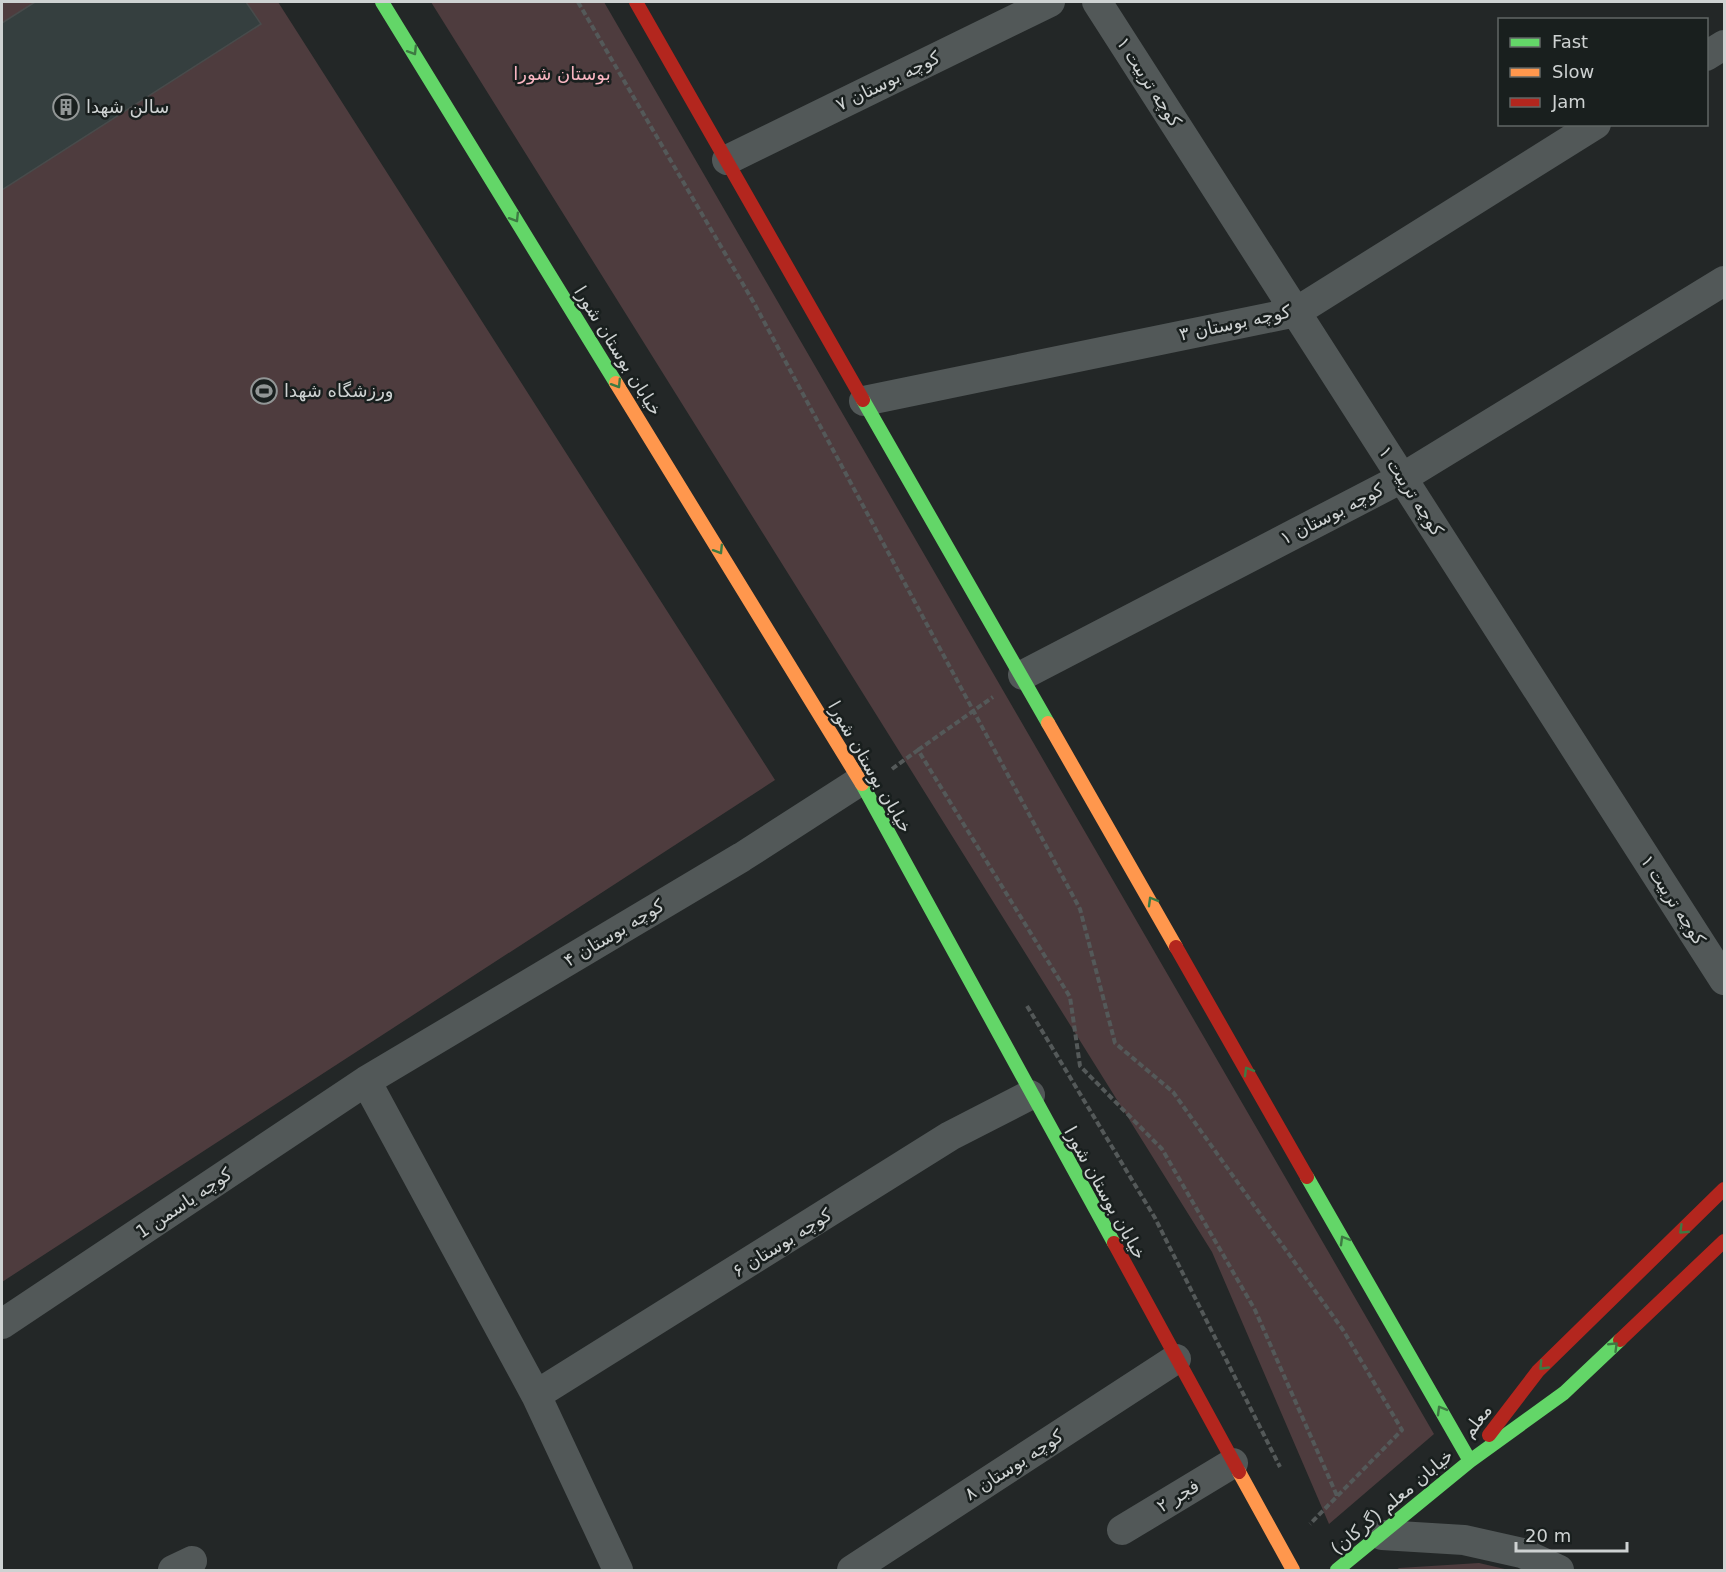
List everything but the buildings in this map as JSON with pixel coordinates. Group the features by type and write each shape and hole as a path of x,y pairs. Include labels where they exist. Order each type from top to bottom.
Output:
{"main road":[{"name":"خیابان بوستان شورا","path":"382,2 874,777 1030,1095 1293,1570"},
{"path":"636,2 1023,675 1470,1461"},
{"name":"معلم","path":"1470,1461 1538,1371 1725,1189"},
{"name":"معلم","path":"1470,1461 1564,1393 1725,1241"},
{"name":"خیابان معلم (گرکان)","path":"1338,1570 1470,1461"}],"street":[{"name":"کوچه بوستان ۷","path":"727,160 1050,2"},
{"name":"کوچه تربیت ۱","path":"1097,2 1725,980"},
{"path":"1708,55 1725,45"},
{"name":"کوچه بوستان ۳","path":"864,401 1296,312 1593,126"},
{"name":"کوچه بوستان ۱","path":"1023,675 1402,478 1725,281"},
{"name":"کوچه بوستان ۴","path":"366,1082 874,777"},
{"path":"366,1082 536,1395 618,1570"},
{"name":"کوچه یاسمن 1","path":"2,1324 366,1082"},
{"name":"کوچه بوستان ۶","path":"536,1395 950,1137 1030,1095"},
{"name":"کوچه بوستان ۸","path":"852,1570 1176,1359"},
{"name":"فجر ۲","path":"1122,1530 1233,1463"},
{"path":"1382,1535 1464,1540 1522,1552 1559,1570"}],"path":[{"path":"578,2 754,303 1080,909 1115,1043 1173,1092 1343,1330 1402,1430 1338,1498 1310,1524"},
{"path":"874,777 974,712 1023,675"},
{"path":"918,750 1070,997 1080,1066 1162,1149 1254,1310 1338,1498"}],"green space":[{"name":"ورزشگاه شهدا","path":"2,2 278,2 775,780 2,1282"},
{"name":"بوستان شورا","path":"431,2 604,2 1434,1434 1329,1524 1212,1252"},
{"path":"1479,1563 1509,1570 1396,1570 1399,1568"}],"traffic: fast":[{"path":"382,2 616,383"},
{"path":"863,400 1048,723"},
{"path":"862,784 1114,1243"},
{"path":"1307,1177 1470,1461"},
{"path":"1337,1570 1470,1461 1564,1393 1620,1340"}],"traffic: slow":[{"path":"616,383 862,784"},
{"path":"1048,723 1176,947"},
{"path":"1239,1472 1293,1570"}],"traffic: jam":[{"path":"636,2 863,400"},
{"path":"1176,947 1307,1177"},
{"path":"1489,1435 1538,1371 1724,1189"},
{"path":"1620,1340 1724,1241"},
{"path":"1114,1243 1239,1472"}],"place":[{"name":"سالن شهدا","path":"66,107"},
{"name":"ورزشگاه شهدا","path":"264,391"}]}
